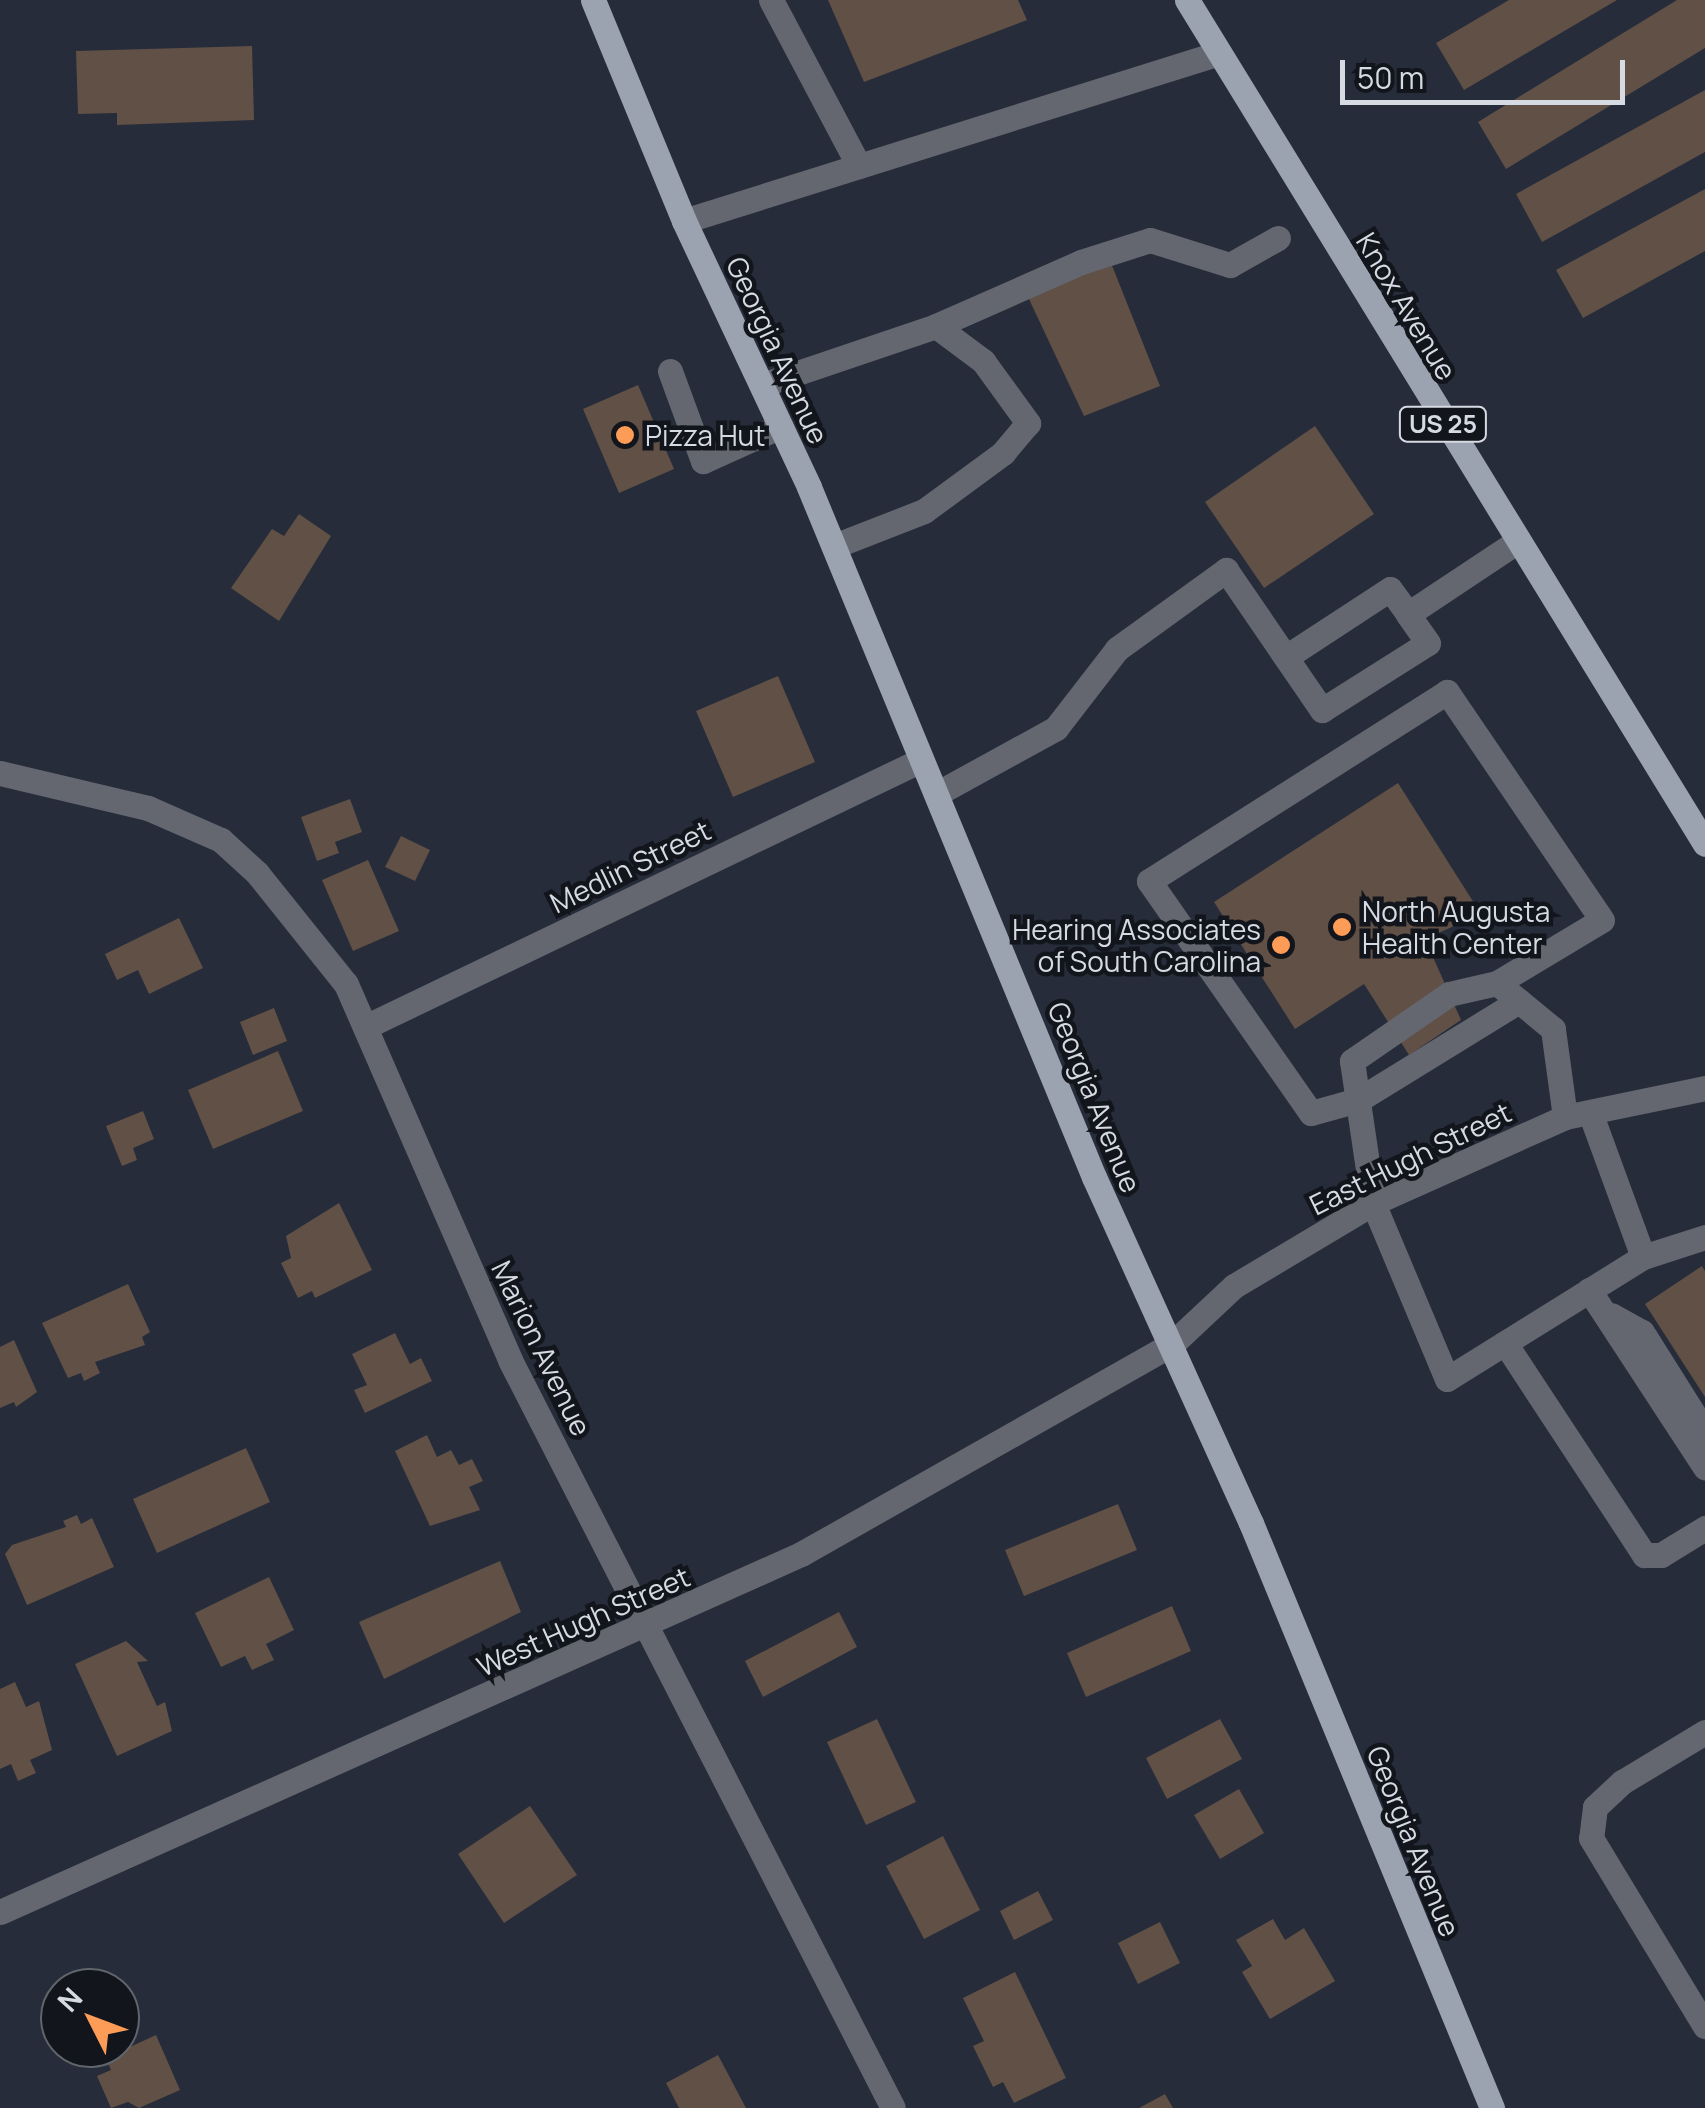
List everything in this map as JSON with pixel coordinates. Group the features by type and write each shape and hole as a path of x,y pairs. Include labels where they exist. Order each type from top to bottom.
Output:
{"main road":[{"name":"Georgia Avenue","path":"593,0 684,222 834,546 1492,2108"},
{"name":"Knox Avenue","path":"1187,0 1515,543 1705,844"}],"street":[{"path":"771,0 859,166"},
{"path":"684,222 1219,53"},
{"path":"762,385 936,326 1081,262 1150,240 1230,265 1278,238"},
{"path":"834,546 924,511 1003,453 1028,424 983,361 936,326"},
{"path":"670,372 703,461 781,426"},
{"path":"1408,614 1515,543"},
{"path":"938,793 1056,728 1116,649 1226,570 1286,658 1322,710 1428,643 1390,589 1286,658"},
{"path":"1519,1001 1358,1100 1311,1113 1149,881 1447,692 1602,920 1497,983 1449,994 1352,1060 1358,1100 1373,1203 1446,1379 1643,1256 1705,1237"},
{"name":"Medlin Street","path":"365,1027 922,760"},
{"name":"Marion Avenue","path":"0,773 148,808 220,840 305,930 346,984 510,1360 612,1555 642,1627 892,2108"},
{"path":"1497,983 1554,1029 1578,1114 1643,1256"},
{"name":"East Hugh Street","path":"1171,1345 1234,1286 1373,1203 1578,1114 1705,1088"},
{"path":"1590,1290 1705,1466"},
{"path":"1606,1313 1642,1332 1705,1432"},
{"path":"1505,1343 1644,1555 1661,1554 1705,1528"},
{"name":"West Hugh Street","path":"0,1912 642,1627 864,1521 1171,1345"},
{"path":"1705,1732 1608,1794 1595,1808 1591,1838 1705,2026"}],"building":[{"path":"828,0 1018,0 1027,20 864,82"},
{"path":"1509,0 1617,0 1464,90 1436,43"},
{"path":"1677,0 1705,0 1705,48 1506,169 1478,122"},
{"path":"252,46 254,120 117,125 117,113 78,114 76,51"},
{"path":"1705,90 1705,152 1542,242 1516,194"},
{"path":"1705,189 1705,251 1583,318 1556,270"},
{"path":"1111,263 1160,386 1084,416 1028,297"},
{"path":"638,385 674,469 619,493 583,409"},
{"path":"1315,426 1374,514 1264,588 1205,502"},
{"path":"299,514 331,536 279,621 231,588 272,529 284,536"},
{"path":"778,676 815,762 733,797 696,711"},
{"name":"North Augusta Health Center","path":"1398,783 1481,914 1425,939 1461,1020 1409,1055 1364,984 1295,1029 1214,902"},
{"path":"350,799 362,832 335,842 339,853 317,861 301,817"},
{"path":"401,836 430,850 415,881 385,867"},
{"path":"368,860 399,931 353,951 322,880"},
{"path":"179,918 203,968 149,994 138,970 117,980 105,954"},
{"path":"274,1008 287,1041 253,1055 240,1022"},
{"path":"278,1051 303,1111 213,1149 188,1090"},
{"path":"143,1111 154,1139 133,1148 137,1160 122,1166 106,1126"},
{"path":"339,1203 372,1270 315,1298 312,1291 298,1298 281,1263 291,1258 286,1236"},
{"path":"1702,1266 1705,1271 1705,1397 1645,1304"},
{"path":"128,1284 150,1332 142,1337 145,1345 95,1362 100,1373 84,1381 81,1373 68,1378 42,1323"},
{"path":"395,1333 410,1364 421,1358 432,1381 365,1413 354,1390 367,1385 352,1354"},
{"path":"14,1340 37,1392 16,1407 14,1402 0,1408 0,1347"},
{"path":"427,1435 437,1457 451,1450 459,1465 472,1459 483,1481 469,1487 480,1510 430,1526 395,1451"},
{"path":"246,1448 270,1502 157,1553 133,1499"},
{"path":"1118,1504 1137,1550 1024,1596 1005,1550"},
{"path":"77,1515 81,1524 92,1518 114,1567 27,1605 5,1554 12,1545 66,1527 63,1521"},
{"path":"500,1561 521,1612 384,1679 359,1622"},
{"path":"269,1577 294,1630 266,1644 274,1660 252,1670 245,1656 221,1667 195,1613"},
{"path":"1172,1606 1191,1651 1086,1697 1067,1653"},
{"path":"839,1612 857,1647 763,1697 745,1661"},
{"path":"126,1641 148,1661 137,1662 157,1706 165,1702 172,1731 117,1756 75,1664"},
{"path":"15,1682 26,1707 39,1701 52,1750 30,1760 36,1773 18,1781 11,1764 0,1769 0,1689"},
{"path":"877,1719 916,1802 866,1825 827,1742"},
{"path":"1220,1719 1242,1759 1167,1799 1146,1758"},
{"path":"1239,1789 1264,1833 1220,1859 1194,1815"},
{"path":"530,1806 577,1875 504,1923 458,1854"},
{"path":"943,1836 980,1910 924,1939 886,1866"},
{"path":"1038,1891 1053,1920 1014,1940 1000,1911"},
{"path":"1273,1919 1285,1940 1304,1928 1335,1981 1270,2019 1242,1972 1252,1966 1236,1940"},
{"path":"1160,1922 1180,1963 1138,1984 1118,1943"},
{"path":"1015,1972 1066,2078 1014,2103 1003,2082 993,2087 973,2046 984,2041 963,1998"},
{"path":"156,2035 180,2090 139,2108 128,2102 111,2108 97,2076 110,2068 140,2068 140,2042"},
{"path":"718,2055 746,2108 679,2108 666,2083"},
{"path":"1165,2094 1173,2108 1139,2108"}],"place":[{"name":"Pizza Hut","path":"625,435"},
{"name":"North Augusta Health Center","path":"1342,927"},
{"name":"Hearing Associates of South Carolina","path":"1281,945"}]}
